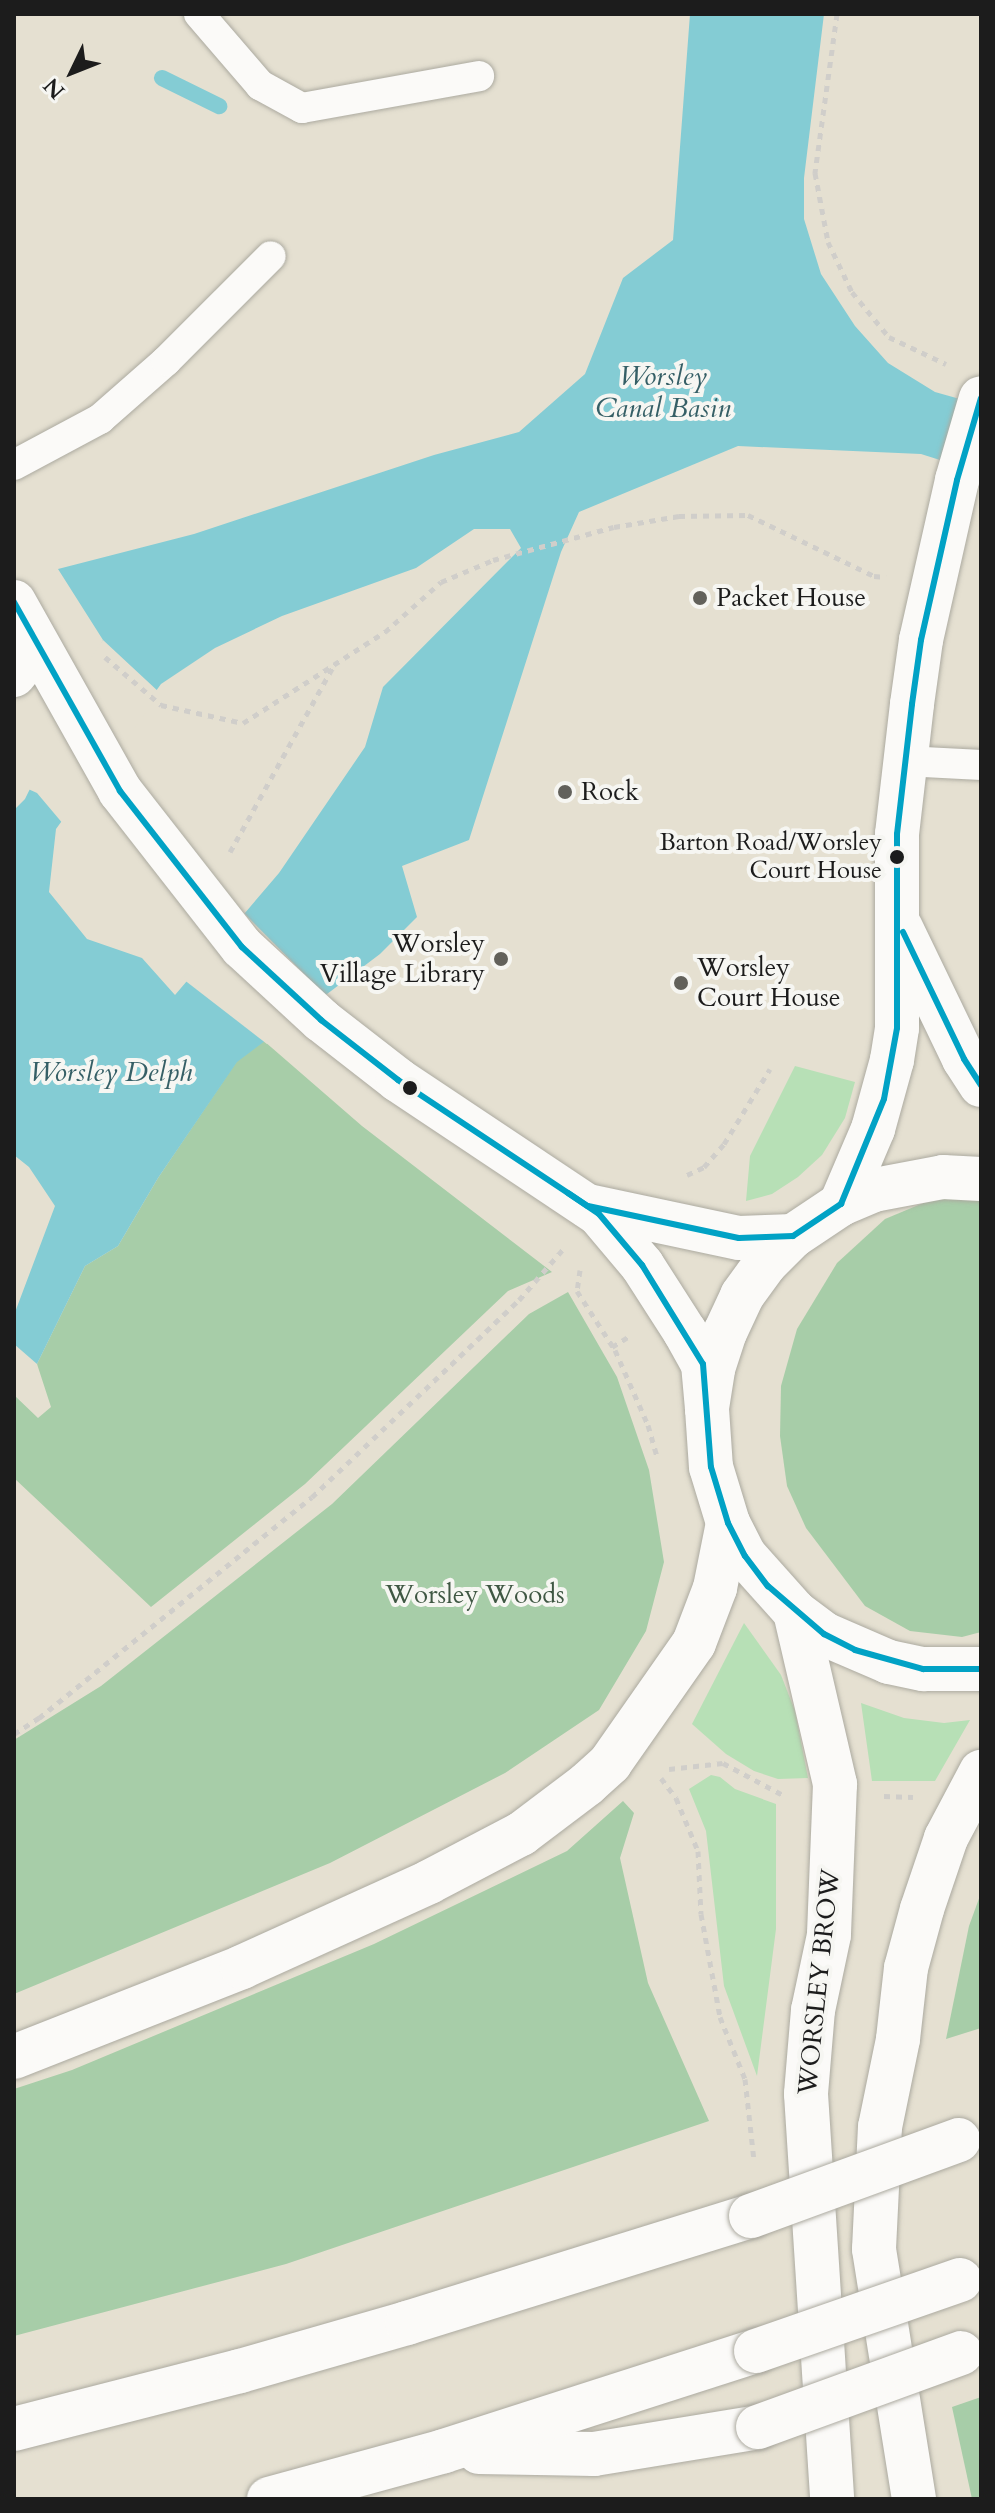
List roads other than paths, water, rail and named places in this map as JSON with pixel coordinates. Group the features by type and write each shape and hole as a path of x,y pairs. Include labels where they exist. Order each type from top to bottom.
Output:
{"main road":[{"path":"841,1204 873,1129 892,1060 897,1028 897,834 905,761 921,640 957,480 968,382"},
{"path":"14,602 26,661 65,696 120,791 253,958 321,1020 398,1080 588,1206 642,1265 703,1364 711,1467 728,1523 745,1556 795,1612 824,1634 889,1662 923,1669 981,1669"},
{"path":"897,919 964,1059 981,1085"},
{"path":"707,1409 721,1345 742,1296 765,1264 793,1236 841,1204 908,1181 981,1179"},
{"path":"588,1206 739,1238 793,1236"},
{"path":"14,2057 242,1967 429,1882 521,1834 610,1763 694,1643 715,1588 728,1523"},
{"name":"WORSLEY BROW","path":"795,1612 821,1710 835,1784 829,1935 813,2010 806,2094 832,2499"},
{"path":"914,2499 874,2249 880,2127 898,2039 906,1968 922,1909 946,1838 981,1772"},
{"path":"14,2429 346,2341 751,2216 970,2136"},
{"path":"269,2499 444,2451 756,2351 971,2276"},
{"path":"444,2451 594,2454 758,2427 971,2349"}],"lane":[{"path":"199,14 260,85 302,108 479,76"},
{"path":"14,465 100,419 166,361 271,256"},
{"path":"905,761 981,765"}],"water":[{"path":"690,14 824,14 804,178 804,219 821,274 855,326 888,363 935,392 981,405 981,473 921,454 738,446 579,512 561,552 469,840 402,866 417,917 380,954 237,1062 158,1178 118,1246 85,1266 37,1364 14,1344 14,1315 55,1206 29,1167 14,1155 14,810 25,799 103,640 58,569 194,534 434,455 519,432 585,374 623,278 673,240","holes":["474,529 510,529 521,548 383,687 365,747 279,873 175,995 142,958 87,939 49,892 56,829 161,684 215,648 282,616 416,568"]}],"waterway":[{"path":"162,78 219,106"}],"place":[{"name":"Packet House","path":"700,598"},
{"name":"Rock","path":"565,792"},
{"name":"Barton Road/Worsley Court House","path":"897,857"},
{"name":"Worsley Village Library","path":"501,959"},
{"name":"Worsley Court House","path":"681,983"}],"water label":[{"name":"Worsley Canal Basin","path":"663,392"},
{"name":"Worsley Delph","path":"111,1072"}],"park label":[{"name":"Worsley Woods","path":"475,1595"}]}
